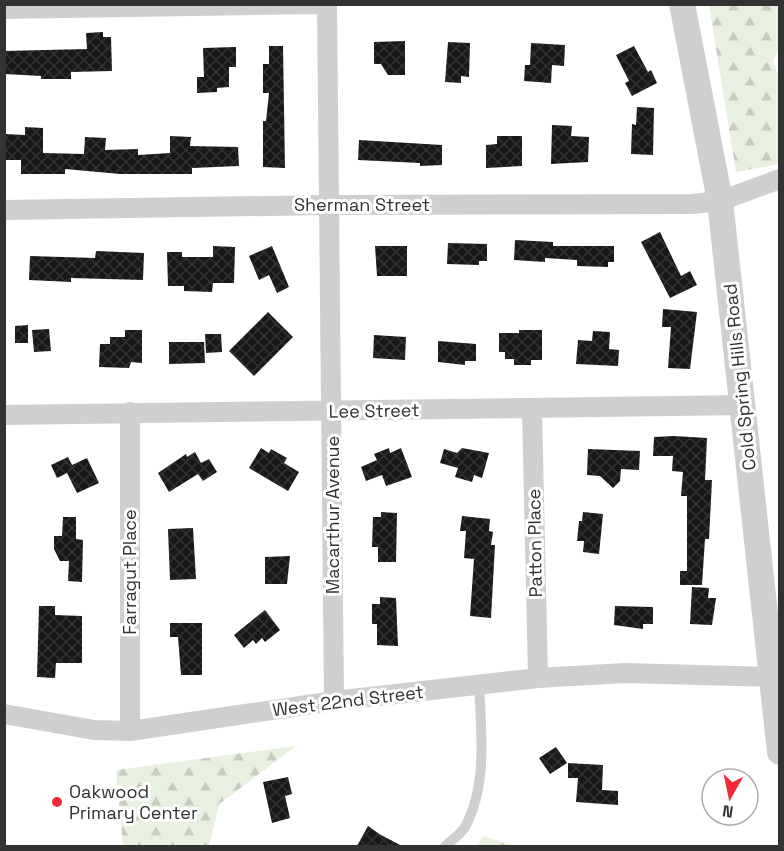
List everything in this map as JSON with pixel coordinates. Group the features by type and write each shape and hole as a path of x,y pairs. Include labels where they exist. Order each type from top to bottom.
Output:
{"street":[{"path":"4,9 318,4"},
{"name":"Macarthur Avenue","path":"327,4 334,701"},
{"name":"Cold Spring Hills Road","path":"682,4 720,201 744,405 769,677 780,752"},
{"name":"Sherman Street","path":"4,210 328,205 692,204 720,201 780,179"},
{"name":"Lee Street","path":"4,415 744,405"},
{"name":"Patton Place","path":"532,408 538,678"},
{"name":"Farragut Place","path":"130,412 130,731"},
{"name":"West 22nd Street","path":"4,714 94,730 130,731 334,701 538,678 625,673 769,677"}],"lane":[{"path":"445,846 464,829 478,793 481,753 479,684"}],"green space":[{"path":"709,5 779,5 779,49 773,61 779,78 779,164 736,172"},
{"path":"296,746 219,804 209,846 123,846 116,770"},
{"path":"483,836 516,846 478,846"}],"building":[{"path":"103,32 103,37 111,37 112,71 71,72 71,79 41,79 41,76 4,74 4,51 87,49 86,33"},
{"path":"405,41 405,75 388,75 381,64 374,64 374,42"},
{"path":"448,42 470,43 469,77 461,76 461,83 445,82"},
{"path":"531,43 565,45 564,66 552,65 551,83 524,81 525,65 530,65"},
{"path":"269,46 283,46 285,168 263,167 263,121 266,121 269,93 263,93 263,64 269,64"},
{"path":"634,46 648,72 651,70 657,83 632,96 625,83 629,81 616,55"},
{"path":"236,47 236,67 229,67 229,87 217,88 217,92 197,93 197,77 204,77 203,48"},
{"path":"637,107 654,108 653,155 631,154 632,124 636,125"},
{"path":"552,125 572,126 571,136 589,137 588,162 551,164"},
{"path":"25,127 43,128 43,153 84,154 85,137 106,138 105,150 138,149 138,155 170,153 170,136 191,137 190,146 238,147 239,166 192,168 192,174 120,174 65,169 65,174 21,174 21,160 5,160 5,134 25,135"},
{"path":"497,136 522,136 522,166 486,168 486,145 497,144"},
{"path":"359,140 442,145 442,165 420,166 420,163 358,160"},
{"path":"660,232 681,276 690,271 697,285 670,298 641,242"},
{"path":"515,240 553,242 553,246 614,246 614,262 608,262 608,267 577,266 577,260 545,258 545,262 514,260"},
{"path":"448,243 487,244 487,261 479,261 479,265 447,264"},
{"path":"213,246 235,247 234,283 213,283 212,292 184,291 184,286 168,286 167,252 182,252 182,257 213,257"},
{"path":"272,246 289,287 277,293 269,275 259,280 249,256"},
{"path":"375,246 407,246 407,276 377,276"},
{"path":"96,251 144,253 143,280 71,278 71,282 29,280 30,256 95,258"},
{"path":"663,309 697,312 690,369 668,368 671,327 662,327"},
{"path":"268,312 293,337 254,376 229,351"},
{"path":"28,325 28,343 15,343 15,326"},
{"path":"49,329 51,351 34,352 32,330"},
{"path":"125,330 142,330 142,363 131,362 129,368 99,367 100,344 110,344 110,337 125,337"},
{"path":"519,330 542,330 542,360 531,360 531,365 514,365 514,359 505,359 505,352 499,352 499,333 519,333"},
{"path":"593,331 610,332 609,349 619,350 618,366 576,364 578,340 592,341"},
{"path":"205,334 221,334 222,352 206,353"},
{"path":"374,335 406,337 405,360 373,358"},
{"path":"438,341 476,344 476,361 465,361 465,365 438,362"},
{"path":"169,342 204,342 205,363 169,364"},
{"path":"654,437 707,438 705,480 712,480 709,539 705,539 702,585 680,585 680,571 687,571 687,496 681,496 683,472 672,471 673,456 653,456"},
{"path":"261,448 269,453 271,449 287,458 284,463 299,472 288,491 249,468"},
{"path":"389,448 390,453 401,448 412,477 386,486 382,475 366,481 361,467 377,460 374,454"},
{"path":"462,448 489,453 482,478 474,475 472,482 455,477 458,468 440,463 444,449 457,453"},
{"path":"588,449 640,451 639,470 621,469 620,481 613,488 600,476 587,475"},
{"path":"195,452 201,463 209,459 217,472 203,481 198,474 169,492 158,473 186,454 187,457"},
{"path":"68,457 72,465 87,458 99,483 77,493 67,473 57,478 51,465"},
{"path":"381,512 397,513 396,562 378,562 378,547 372,547 373,517 381,517"},
{"path":"583,512 603,514 599,554 583,552 584,541 577,541 579,521 582,521"},
{"path":"462,516 490,519 489,531 493,532 491,545 495,545 491,618 470,616 474,559 464,558 466,531 460,531"},
{"path":"63,517 76,517 76,539 83,540 82,582 68,581 69,561 60,561 54,549 54,536 62,536"},
{"path":"193,528 196,579 170,580 168,529"},
{"path":"290,556 287,584 265,584 265,557"},
{"path":"692,587 709,588 708,598 716,598 712,625 690,624"},
{"path":"380,597 396,598 398,646 377,645 377,624 372,624 372,604 380,604"},
{"path":"39,606 55,606 55,615 82,616 82,663 56,663 55,678 37,677"},
{"path":"615,606 653,607 653,624 643,624 643,629 614,625"},
{"path":"265,610 280,630 265,642 262,638 256,644 253,640 244,648 234,635"},
{"path":"170,623 202,623 202,675 181,675 178,637 170,637"},
{"path":"556,747 567,763 550,774 539,758"},
{"path":"568,763 603,765 602,790 618,791 618,805 576,802 578,778 568,778"},
{"path":"288,777 292,794 285,796 290,818 272,823 263,782"},
{"path":"368,826 381,835 402,846 357,846"}],"place":[{"name":"Oakwood Primary Center","path":"57,802"}]}
